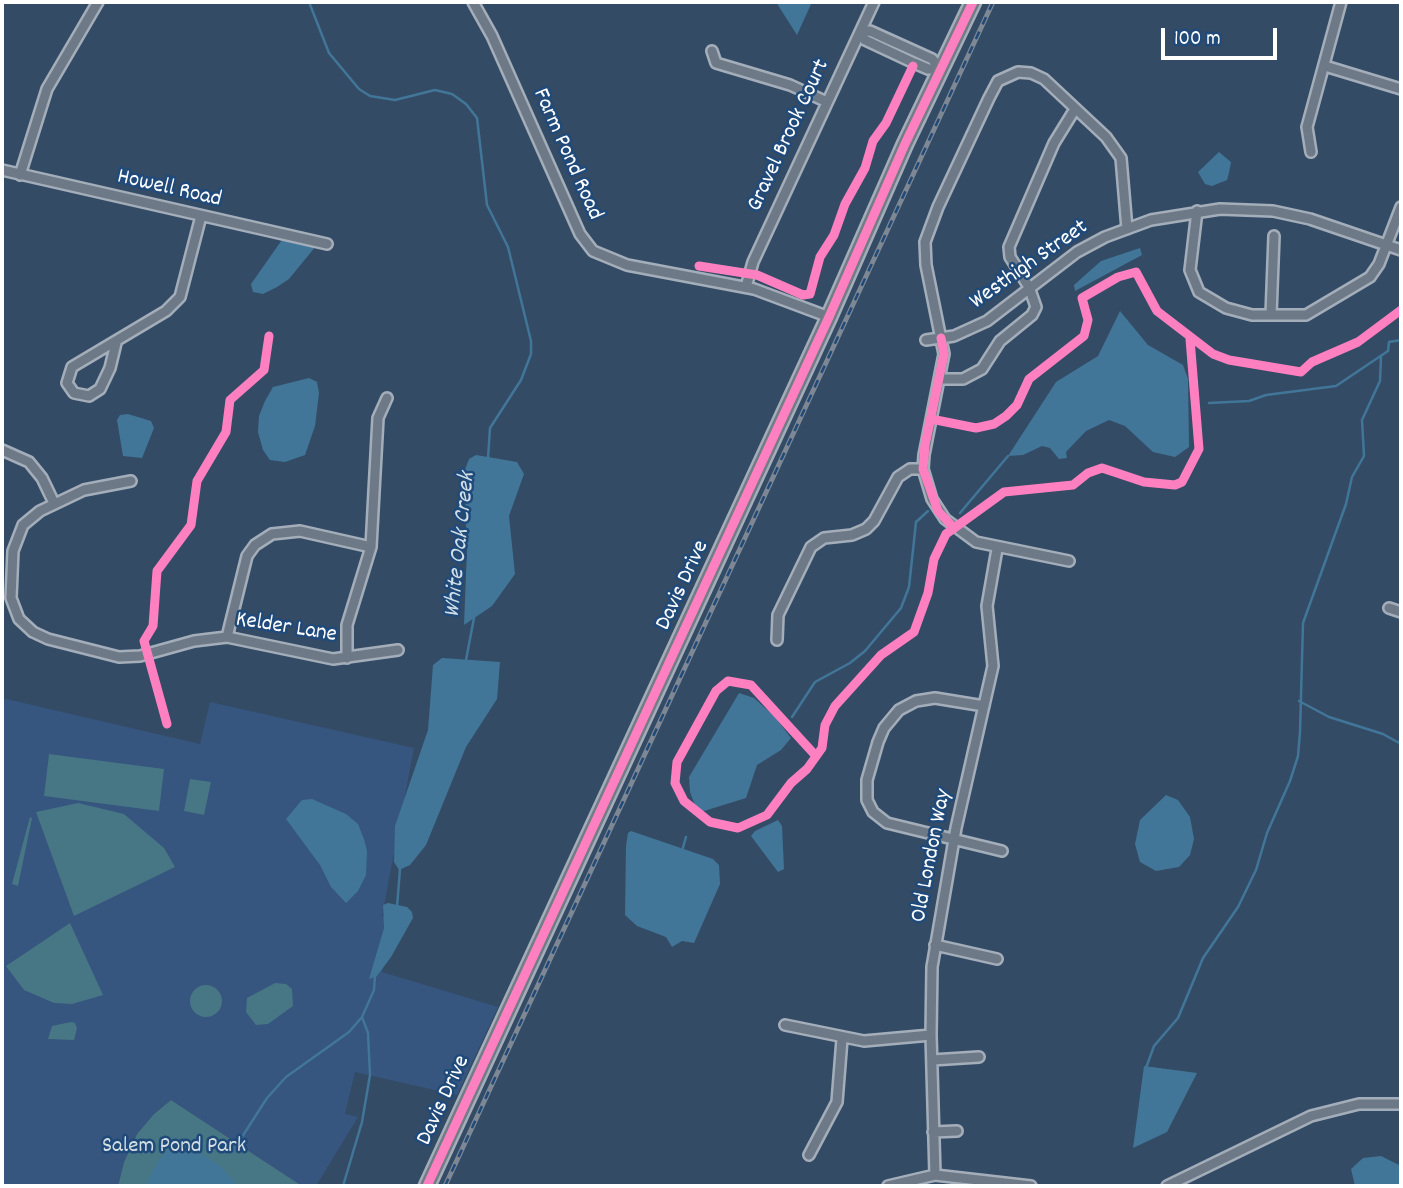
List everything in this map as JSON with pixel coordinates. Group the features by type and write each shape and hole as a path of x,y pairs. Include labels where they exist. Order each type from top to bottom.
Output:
{"main road":[{"name":"Davis Drive","path":"427,1186 973,2"}],"street":[{"path":"20,175 47,89 98,2"},
{"name":"Farm Pond Road","path":"473,2 492,36 587,246 597,255 627,265 746,287 829,317"},
{"name":"Gravel Brook Court","path":"746,287 753,262 874,2"},
{"path":"1311,152 1307,127 1341,2"},
{"path":"860,32 865,40 914,63 928,69 942,69"},
{"path":"712,51 716,63 790,85 827,102"},
{"path":"1325,66 1401,89"},
{"path":"1069,561 997,549 976,542 945,519 932,499 923,470 925,446 944,354 926,265 925,242 938,207 993,90 1007,75 1031,73 1044,79 1106,137 1121,158 1127,229"},
{"path":"940,379 963,379 982,369 1000,341 1032,315 1036,307 1030,287 1010,257 1012,236 1064,122 1074,108"},
{"name":"Howell Road","path":"2,170 327,244"},
{"path":"1197,211 1190,270 1199,292 1226,308 1252,315 1306,315 1370,277 1379,264 1401,207"},
{"name":"Westhigh Street","path":"926,340 966,332 987,321 1077,252 1151,220 1197,211 1241,209 1292,215 1401,250"},
{"path":"116,343 110,368 100,389 89,396 74,393 67,383 72,367 166,312 180,297 201,216"},
{"path":"1271,315 1274,236"},
{"path":"347,658 347,625 372,547 378,418 387,398"},
{"path":"2,450 29,462 42,478 54,503"},
{"path":"777,640 775,624 778,615 811,547 824,538 852,535 866,529 898,477 910,469 923,470"},
{"name":"Kelder Lane","path":"131,481 93,487 54,503 27,521 13,551 10,588 13,607 19,619 33,632 48,639 119,657 140,656 194,641 227,637 325,658 347,658 398,650"},
{"path":"227,637 242,568 247,555 263,539 283,531 300,531 372,547"},
{"name":"Old London Way","path":"935,1175 930,1035 935,945 954,839 993,666 987,606 997,549"},
{"path":"1389,608 1401,612"},
{"path":"984,706 935,698 904,706 884,728 870,768 867,800 880,819 1003,851"},
{"path":"935,945 997,959"},
{"path":"785,1025 842,1039 886,1040 930,1035"},
{"path":"809,1155 837,1102 842,1039"},
{"path":"932,1060 979,1057"},
{"path":"1167,1186 1311,1116 1359,1104 1401,1104"},
{"path":"933,1132 957,1130"},
{"path":"888,1186 935,1175 1031,1186"}],"shaded area":[{"path":"776,2 812,2 797,35"},
{"path":"1219,152 1231,162 1227,180 1212,186 1205,184 1198,172"},
{"path":"284,237 316,246 289,279 263,294 253,292 251,284"},
{"path":"1140,248 1142,255 1075,291 1074,285 1101,261"},
{"path":"1120,311 1148,345 1183,365 1188,379 1189,447 1175,457 1153,452 1125,426 1109,420 1086,431 1066,452 1067,458 1059,459 1050,448 1042,446 1023,455 1008,456 1056,382 1098,356"},
{"path":"309,378 317,382 319,393 315,426 305,455 285,462 270,460 263,450 258,432 259,416 265,401 273,387"},
{"path":"128,414 151,421 154,428 142,458 123,456 117,420 120,415"},
{"path":"476,455 517,462 524,474 509,516 515,574 492,606 464,625 467,550 464,472 469,459"},
{"path":"442,658 500,662 497,699 466,747 426,845 410,865 399,870 394,862 395,826 428,730 433,665"},
{"path":"739,693 754,698 774,716 791,738 781,750 757,765 746,798 704,811 696,808 690,792 689,777"},
{"path":"2,698 200,744 210,702 414,748 382,916 396,920 382,972 498,1007 457,1095 355,1072 345,1114 358,1117 316,1186 302,1186 171,1100 154,1114 137,1134 124,1162 118,1186 2,1186"},
{"path":"1166,795 1178,800 1190,817 1194,839 1190,855 1179,867 1156,871 1140,862 1135,844 1140,820"},
{"path":"312,799 346,814 358,824 364,839 367,851 366,875 358,891 346,903 331,887 320,865 286,819 302,800"},
{"path":"778,820 782,826 784,869 778,872 751,836 755,831"},
{"path":"631,831 713,859 719,865 720,884 694,943 682,941 672,947 666,937 637,926 625,915 626,846 628,833"},
{"path":"388,903 407,907 413,918 391,957 377,976 369,979 384,928 383,905"},
{"path":"1144,1066 1197,1073 1167,1132 1133,1148"},
{"path":"178,1138 220,1166 238,1186 145,1186 159,1160"},
{"path":"1381,1156 1401,1166 1401,1186 1355,1186 1351,1169 1363,1158"}],"green space":[{"path":"49,754 164,769 159,811 44,796"},
{"path":"190,779 211,782 204,815 184,811"},
{"path":"78,803 124,814 164,848 175,867 74,916 36,812"},
{"path":"30,817 32,818 18,886 12,884"},
{"path":"70,923 103,995 72,1004 54,1003 24,990 6,966"},
{"path":"275,983 286,984 292,989 293,1006 268,1024 256,1025 246,1012 247,998"},
{"path":"206,985 218,989 222,1001 218,1013 206,1017 194,1013 190,1001 194,989"},
{"path":"75,1023 77,1028 74,1040 48,1039 52,1026"},
{"name":"Salem Pond Park","path":"171,1100 302,1186 118,1186 124,1162 137,1134 154,1114"}],"waterway":[{"name":"White Oak Creek","path":"309,2 329,53 359,89 370,96 395,100 435,90 452,94 466,104 477,118 487,205 508,247 531,341 531,354 521,380 490,428 488,458"},
{"path":"1209,403 1249,401 1266,395 1336,386 1388,351 1389,342 1401,340"},
{"path":"1146,1068 1154,1046 1178,1018 1203,958 1238,907 1256,870 1267,833 1290,781 1298,756 1300,732 1303,623 1346,504 1352,477 1364,456 1362,420 1380,381 1381,356"},
{"path":"960,513 1008,456"},
{"path":"792,717 815,682 850,663 865,651 901,608 909,587 916,522 928,511"},
{"name":"White Oak Creek","path":"466,660 474,618"},
{"path":"1299,701 1329,717 1383,734 1401,744"},
{"path":"682,851 686,837"},
{"name":"White Oak Creek","path":"397,907 400,869"},
{"name":"White Oak Creek","path":"233,1151 267,1098 286,1077 349,1032 362,1017 374,990 375,975"},
{"path":"343,1186 362,1122 370,1075 368,1033 362,1017"}],"railway":[{"path":"445,1186 993,2"}],"cycle path":[{"path":"427,1186 829,317 905,144 973,2"},
{"path":"699,266 757,275 803,295 810,294 820,257 834,235 845,204 865,168 873,141 886,123 913,66"},
{"path":"1082,298 1118,277 1136,272 1157,311 1213,354 1229,360 1301,372 1312,362 1358,342 1401,310"},
{"path":"931,419 976,428 994,424 1006,416 1017,405 1029,379 1084,336 1088,320 1082,298"},
{"path":"167,724 144,641 153,626 157,571 191,525 197,481 226,432 230,400 264,370 269,336"},
{"path":"941,338 944,354 925,445 923,469 938,511 954,528"},
{"path":"816,756 751,685 728,681 716,691 677,762 675,783 684,801 710,822 738,828 767,815 791,783 807,769 822,748 825,725 835,706 881,655 914,632 928,593 934,559 946,534 1004,492 1073,485 1088,473 1102,468 1144,482 1175,485 1182,482 1199,449 1190,339"}]}
